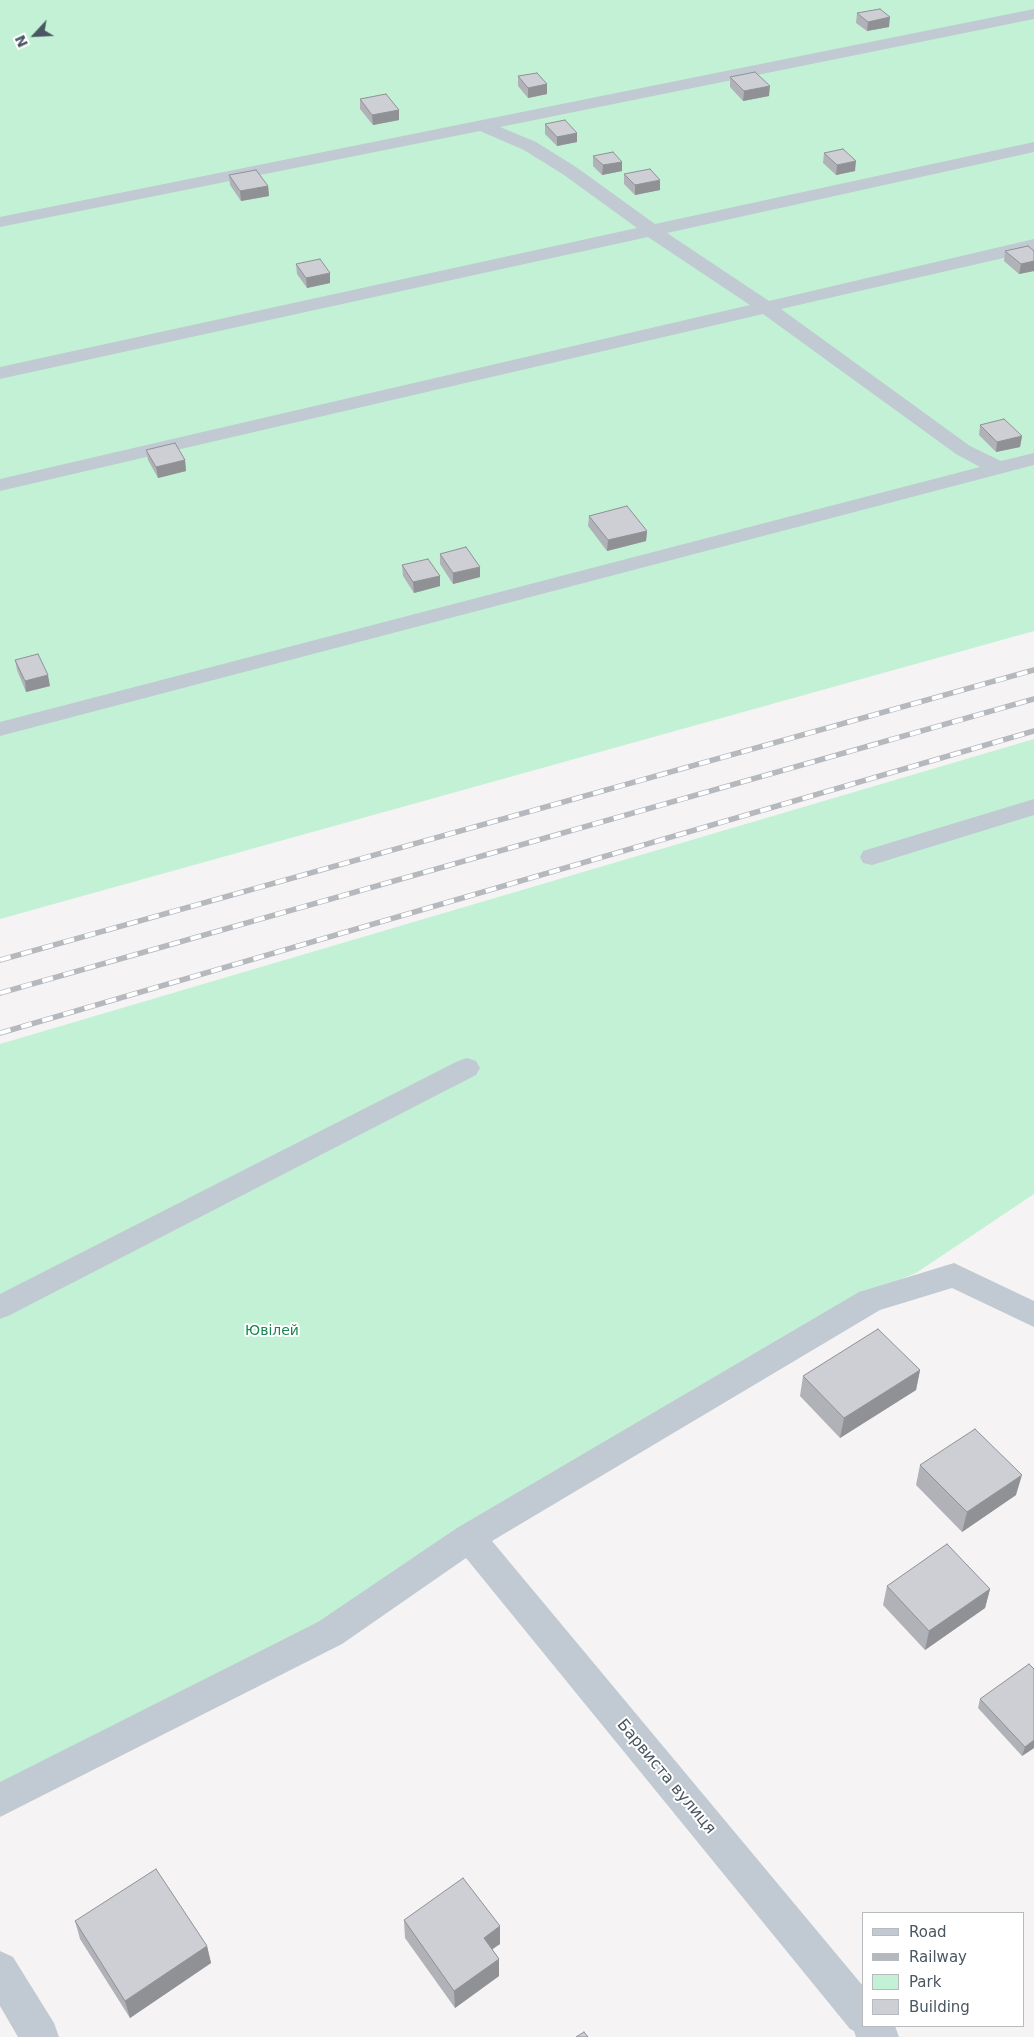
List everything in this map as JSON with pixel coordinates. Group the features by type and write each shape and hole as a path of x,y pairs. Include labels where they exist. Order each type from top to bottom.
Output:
{"street":[{"path":"0,1800 330,1633 469,1538 870,1300 954,1275 1034,1315"},
{"name":"Барвиста вулиця","path":"469,1538 862,2015"},
{"path":"0,1970 40,2037"},
{"path":"872,2027 880,2037"}],"lane":[{"path":"0,222 1034,14"},
{"path":"484,126 530,146 570,171 652,231 766,307 963,450 998,468"},
{"path":"0,373 1034,147"},
{"path":"0,485 1034,245"},
{"path":"0,729 1034,458"},
{"path":"872,857 1034,807"},
{"path":"0,1307 467,1068"}],"green space":[{"path":"0,0 1034,0 1034,631 0,919"},
{"name":"Ювілей","path":"1034,739 1034,1194 916,1273 847,1302 329,1624 0,1792 0,1044"}],"building":[{"path":"880,9 890,17 868,22 857,13"},
{"path":"755,72 770,86 744,91 730,77"},
{"path":"537,73 547,84 528,88 518,76"},
{"path":"386,94 399,110 372,115 360,99"},
{"path":"565,120 577,133 557,137 545,124"},
{"path":"843,149 856,161 837,165 824,153"},
{"path":"613,152 622,162 603,165 593,156"},
{"path":"650,169 660,180 635,185 624,174"},
{"path":"256,170 268,186 240,191 229,175"},
{"path":"1028,246 1034,251 1034,261 1021,264 1005,251"},
{"path":"320,259 330,273 306,278 296,264"},
{"path":"1004,419 1022,436 997,442 980,425"},
{"path":"175,443 185,460 156,467 146,450"},
{"path":"627,506 647,531 608,540 589,516"},
{"path":"466,547 480,567 453,573 440,554"},
{"path":"428,559 440,576 413,582 402,565"},
{"path":"38,654 48,675 25,681 15,660"},
{"path":"878,1329 920,1370 844,1418 803,1376"},
{"path":"975,1429 1022,1475 967,1512 920,1465"},
{"path":"947,1544 990,1589 929,1631 887,1586"},
{"path":"1029,1664 1034,1669 1034,1740 1025,1747 980,1699"},
{"path":"156,1869 207,1946 125,2001 75,1921"},
{"path":"463,1878 500,1926 484,1938 499,1959 454,1991 404,1920"},
{"path":"584,2032 588,2037 576,2037"}],"railway":[{"path":"0,960 1034,670"},
{"path":"0,993 1034,699"},
{"path":"0,1033 1034,731"}]}
